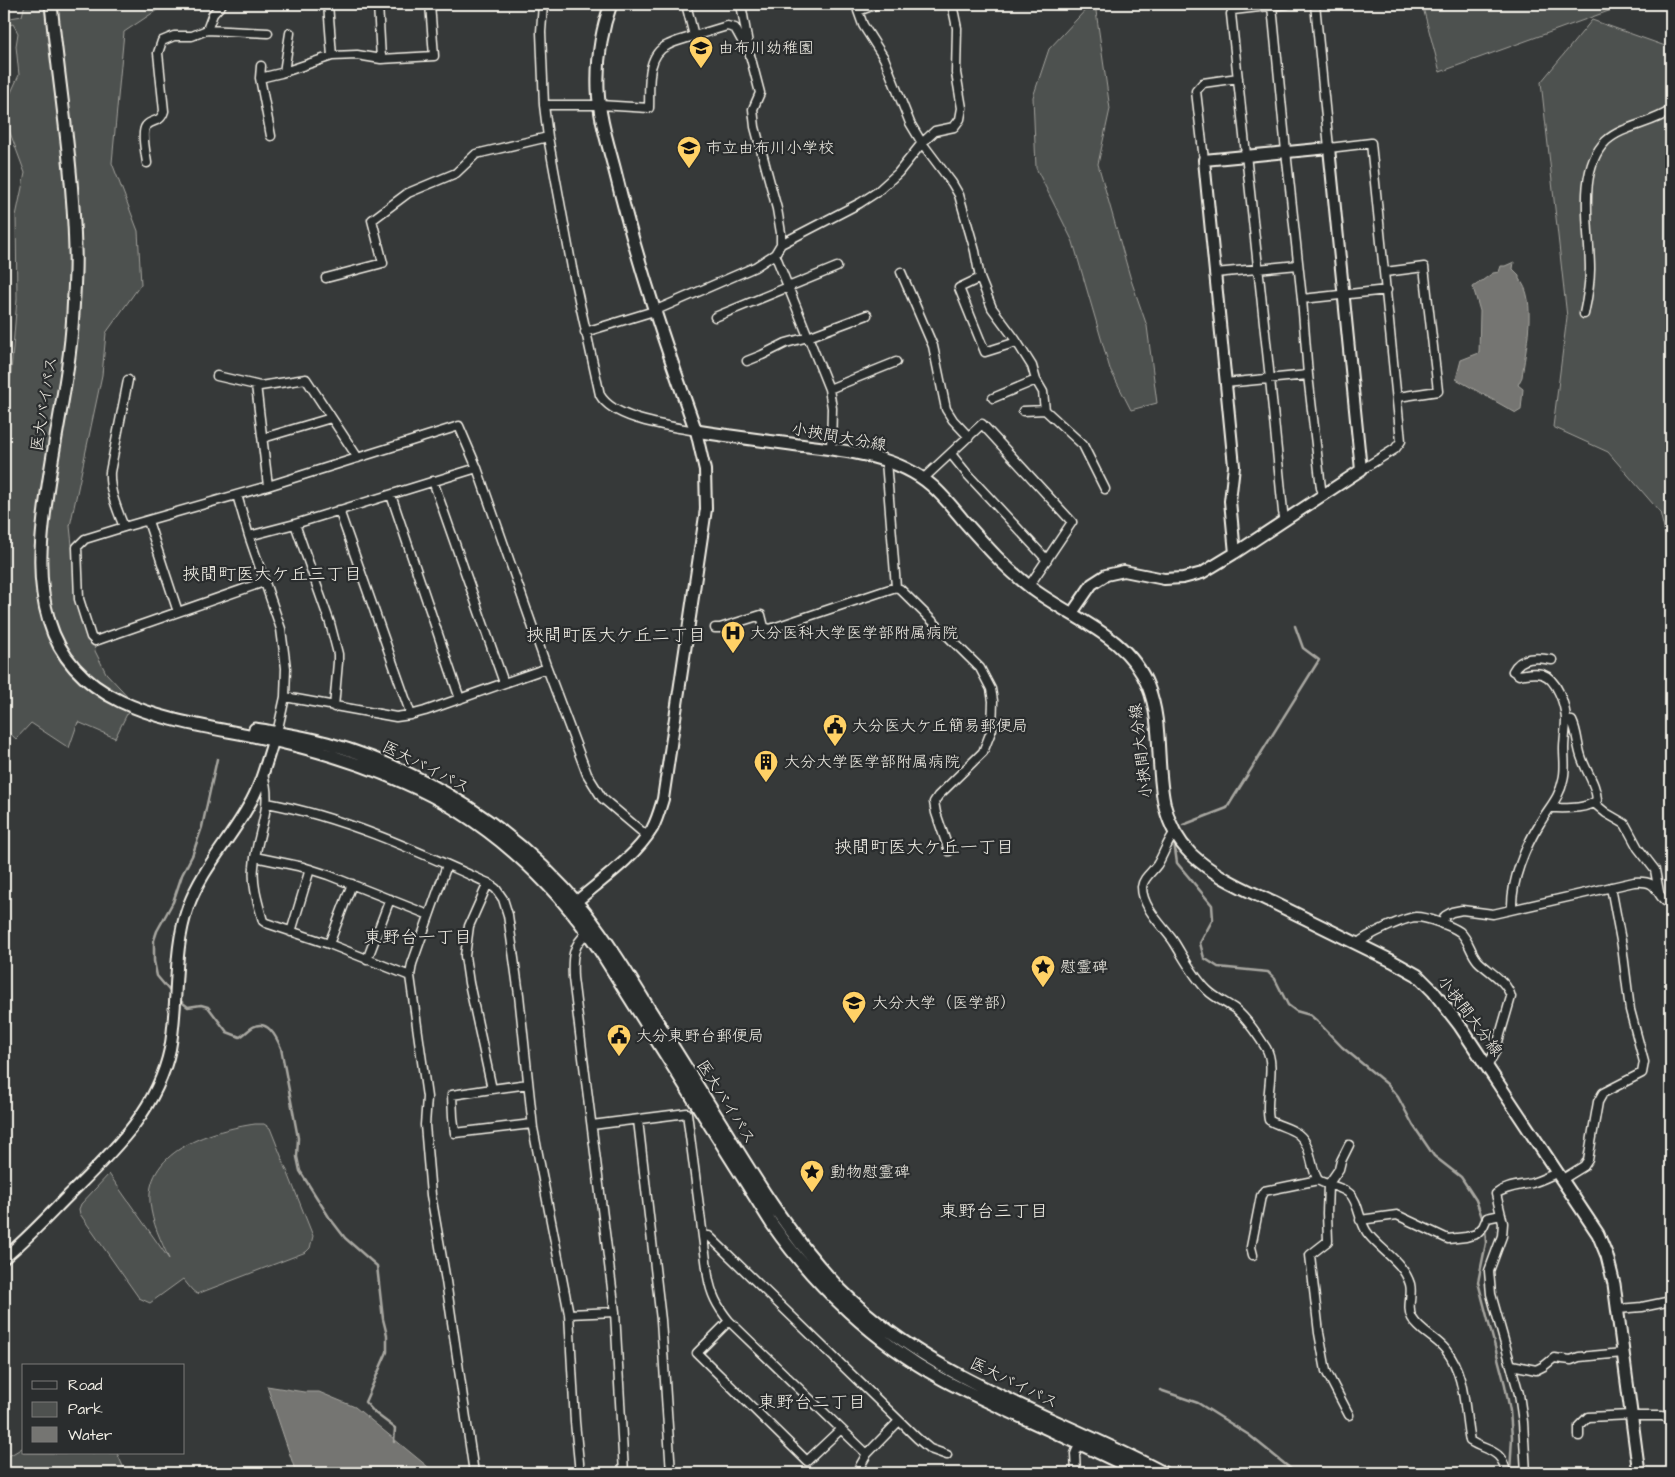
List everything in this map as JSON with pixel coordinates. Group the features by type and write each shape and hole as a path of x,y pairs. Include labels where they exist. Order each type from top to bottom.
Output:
{"main road":[{"name":"医大バイパス","path":"51,4 72,194 75,275 71,339 43,523 40,560 45,606 54,636 62,653 75,669 92,684 111,697 136,709 194,724 239,726 275,736 326,743 372,758 419,778 474,810 545,869 573,905 602,935 785,1224 814,1261 849,1297 893,1334 970,1382 1164,1473"},
{"path":"612,4 603,27 600,50 598,88 600,105 620,191 654,311 696,431"},
{"name":"小挾間大分線","path":"696,431 831,450 886,461 907,469 923,479 940,494 1003,563 1029,586 1116,642 1143,674 1154,702 1162,794 1166,812 1189,852 1215,874 1357,944 1417,976 1433,991 1488,1066 1598,1234 1607,1256 1614,1284 1624,1353 1637,1472"},
{"name":"医大バイパス","path":"573,905 588,932 772,1224 824,1287 852,1314 884,1340 942,1379 1141,1473"}],"street":[{"path":"207,30 213,14 222,4"},
{"path":"328,4 332,56"},
{"path":"378,4 381,59"},
{"path":"260,78 332,56 357,55 381,59 434,56 430,4"},
{"path":"543,4 541,32 544,105 548,137 600,395 603,402 615,410 636,418 696,431 703,456 706,480 704,524 663,799 655,822 646,836 622,862 573,905"},
{"path":"686,4 694,36"},
{"path":"586,332 654,311 755,267 775,254 781,244 777,209 755,127 753,109 760,94 750,55 741,4"},
{"path":"877,4 858,11 863,25 884,58 910,123 959,195 975,251 980,278 992,308 1032,366 1036,380 1043,392 1045,410 1084,445 1106,489"},
{"path":"781,244 860,203 877,192 898,173 922,143 935,131 954,127 960,119 962,108 956,73 956,28 952,4"},
{"path":"1285,520 1231,14 1233,10 1287,4"},
{"path":"1315,4 1361,470"},
{"path":"1272,6 1308,375 1321,488 1324,495"},
{"path":"544,105 600,105 649,108 652,60 657,53 666,45 727,26 735,28 750,55"},
{"path":"147,163 145,128 162,117 164,111 158,53 162,41 174,36 192,36 207,30 268,33"},
{"path":"284,72 290,33"},
{"path":"261,66 260,78 271,136"},
{"path":"1235,553 1230,501 1234,466 1196,91 1203,83 1238,78"},
{"path":"1584,314 1590,270 1587,186 1589,171 1595,155 1607,141 1623,131 1671,110"},
{"path":"326,278 383,263 372,220 408,193 456,173 476,154 548,137"},
{"path":"1072,614 1092,584 1106,575 1124,571 1164,579 1183,578 1202,573 1395,449 1401,441 1371,143 1204,160"},
{"path":"775,254 829,388 832,408 831,450"},
{"path":"1215,273 1298,265"},
{"path":"1385,272 1424,267 1438,391 1398,397"},
{"path":"715,316 837,268"},
{"path":"901,272 933,346 946,409 968,437"},
{"path":"980,278 959,288 985,352 1017,342"},
{"path":"1302,299 1387,290"},
{"path":"747,360 786,343 808,337 867,315"},
{"path":"829,388 896,362"},
{"path":"1226,383 1308,375"},
{"path":"217,376 256,385 306,379 358,458"},
{"path":"124,527 110,489 109,481 128,380"},
{"path":"992,398 1036,380"},
{"path":"256,385 257,408 263,438 268,486"},
{"path":"1023,411 1045,410"},
{"path":"263,438 331,418"},
{"path":"923,479 982,424 1072,522 1029,586"},
{"path":"264,582 95,642 91,637 79,599 77,547 85,539 268,486 460,426 547,668 590,781 602,798 646,836"},
{"path":"951,454 1047,560"},
{"path":"886,461 896,587"},
{"path":"248,536 295,524 476,468"},
{"path":"433,481 504,683"},
{"path":"4,1258 122,1142 141,1117 154,1095 170,1048 174,1018 178,951 187,909 202,876 249,806 275,736 285,697 286,668 281,629 248,536 237,495"},
{"path":"391,495 460,699"},
{"path":"339,510 412,715"},
{"path":"148,521 178,612"},
{"path":"295,524 330,624 338,654 334,707"},
{"path":"715,628 761,615 764,627 770,629 896,587 915,603 975,663 987,680 992,695 992,729 983,752 934,802 949,851"},
{"path":"1512,909 1516,879 1525,850 1550,808 1563,781 1566,720 1563,702 1558,690 1550,679 1542,674 1519,675 1514,671 1516,666 1524,660 1538,658 1552,660"},
{"path":"285,697 396,717 412,715 547,668"},
{"path":"1550,808 1570,808 1594,803 1597,800 1594,784 1581,758 1575,728 1572,721 1566,720"},
{"path":"262,775 267,788 267,803 255,857 254,882 263,921 329,944 410,976"},
{"path":"267,803 296,808 328,817 367,832 488,883 496,889 503,899 508,915 519,995 532,1124 569,1314 580,1473"},
{"path":"1594,803 1606,813 1625,824 1638,848 1655,870 1659,892"},
{"path":"1176,832 1156,866 1142,885 1143,893 1157,922 1173,941 1205,988 1214,997 1237,1011 1268,1050 1270,1066 1269,1120 1297,1133 1309,1148 1315,1175 1318,1180 1344,1190 1352,1196 1360,1220 1368,1235 1403,1269 1410,1285 1411,1294 1408,1304 1412,1317 1424,1332 1445,1349 1453,1362 1463,1391 1470,1441 1500,1456 1506,1473"},
{"path":"255,857 310,869 429,915"},
{"path":"447,866 412,964 410,976 427,1097 425,1125 431,1194 446,1281 474,1473"},
{"path":"291,932 310,869"},
{"path":"1442,924 1445,916 1452,912 1462,910 1493,914 1645,881 1653,884 1665,902 1671,905"},
{"path":"488,883 469,926 466,956 467,972 492,1090"},
{"path":"329,944 352,884"},
{"path":"1526,1473 1523,1422 1519,1394 1489,1281 1489,1271 1502,1236 1503,1223 1496,1194 1500,1191 1560,1175 1584,1166 1588,1160 1598,1102 1603,1093 1642,1074 1644,1062 1630,1010 1621,937 1611,887"},
{"path":"367,960 390,899"},
{"path":"1357,944 1362,939 1389,926 1416,917 1458,930 1467,939 1476,959 1510,990 1512,997 1488,1066"},
{"path":"588,932 576,944 572,958 573,978 615,1312 624,1473"},
{"path":"528,1084 452,1096 452,1117 455,1133 532,1124"},
{"path":"592,1125 687,1113 710,1292 714,1301 729,1321 867,1454"},
{"path":"638,1120 661,1320 671,1473"},
{"path":"1349,1415 1326,1371 1319,1333 1310,1255 1328,1241 1328,1185 1339,1169 1341,1161 1350,1145"},
{"path":"1253,1254 1251,1247 1261,1196 1264,1191 1318,1180"},
{"path":"1360,1220 1397,1215 1448,1239 1476,1234 1483,1228 1487,1218 1500,1215"},
{"path":"703,1236 709,1236 898,1422 930,1448 946,1455"},
{"path":"1618,1309 1642,1307 1671,1301"},
{"path":"569,1314 615,1312"},
{"path":"729,1321 697,1353 807,1461 841,1429"},
{"path":"1512,1366 1536,1370 1554,1358 1570,1360 1579,1357 1624,1353"},
{"path":"1579,1436 1579,1426 1588,1417 1662,1416 1671,1420"},
{"path":"856,1473 867,1454 898,1422"},
{"path":"1076,1473 1075,1454 1078,1447"}],"green space":[{"path":"25,4 166,4 124,32 112,163 138,231 141,284 106,333 102,375 70,526 72,545 77,547 77,600 94,642 95,651 106,673 133,702 115,738 78,722 69,748 31,723 16,739 4,728 4,412 9,395 17,299 16,216 25,173 6,122 8,99 19,75 16,46 18,33 13,24 4,30 4,19 22,16"},
{"path":"1091,4 1095,4 1110,109 1098,164 1131,280 1147,326 1157,403 1131,410 1110,369 1073,242 1036,168 1033,97 1049,49"},
{"path":"1422,4 1628,4 1440,72"},
{"path":"1592,20 1671,48 1671,559 1660,512 1608,452 1553,427 1567,317 1541,82"},
{"path":"255,1124 264,1124 270,1128 313,1236 310,1248 306,1252 197,1294 183,1279 150,1303 139,1298 80,1214 81,1204 109,1174 169,1259 155,1225 150,1202 152,1184 159,1168 186,1145 203,1137"},
{"path":"22,1448 22,1454 117,1454 126,1473 4,1473 4,1459"}],"water":[{"path":"1514,262 1513,269 1519,275 1519,279 1525,288 1529,312 1522,377 1518,385 1523,389 1521,410 1516,413 1456,379 1461,360 1479,353 1480,311 1473,287 1493,273 1499,272 1501,266"},
{"path":"267,1386 304,1392 319,1392 355,1407 433,1471 433,1473 296,1473"}],"waterway":[{"path":"1183,825 1227,808 1319,660 1303,648 1295,626"},
{"path":"173,995 157,976 154,961 154,940 173,902 182,875 192,856 202,827 217,759"},
{"path":"1174,842 1177,863 1212,905 1213,919 1200,943 1204,958 1218,967 1268,972 1275,979 1288,1005 1296,1011 1310,1015 1342,1047 1387,1084 1398,1097 1413,1125 1434,1156 1461,1177 1476,1200 1483,1220"},
{"path":"179,1000 188,1007 201,1005 208,1007 227,1032 240,1037 253,1027 263,1025 274,1034 279,1043 298,1138 297,1157 300,1171 329,1217 345,1238 377,1266 383,1319 387,1335 387,1352 365,1402 375,1413 395,1428 394,1442"},
{"path":"1485,1227 1486,1243 1478,1282 1510,1411 1512,1437 1510,1473"},
{"path":"1160,1390 1198,1403 1249,1435 1294,1473"}],"place":[{"name":"由布川幼稚園","path":"701,69"},
{"name":"市立由布川小学校","path":"689,169"},
{"name":"大分医科大学医学部附属病院","path":"733,654"},
{"name":"大分医大ケ丘簡易郵便局","path":"835,747"},
{"name":"大分大学医学部附属病院","path":"766,783"},
{"name":"慰霊碑","path":"1043,988"},
{"name":"大分大学（医学部）","path":"854,1024"},
{"name":"大分東野台郵便局","path":"619,1057"},
{"name":"動物慰霊碑","path":"812,1193"}],"district":[{"name":"挾間町医大ケ丘三丁目","path":"272,574"},
{"name":"挾間町医大ケ丘二丁目","path":"616,635"},
{"name":"挾間町医大ケ丘一丁目","path":"924,847"},
{"name":"東野台一丁目","path":"418,937"},
{"name":"東野台三丁目","path":"994,1211"},
{"name":"東野台二丁目","path":"812,1402"}]}
